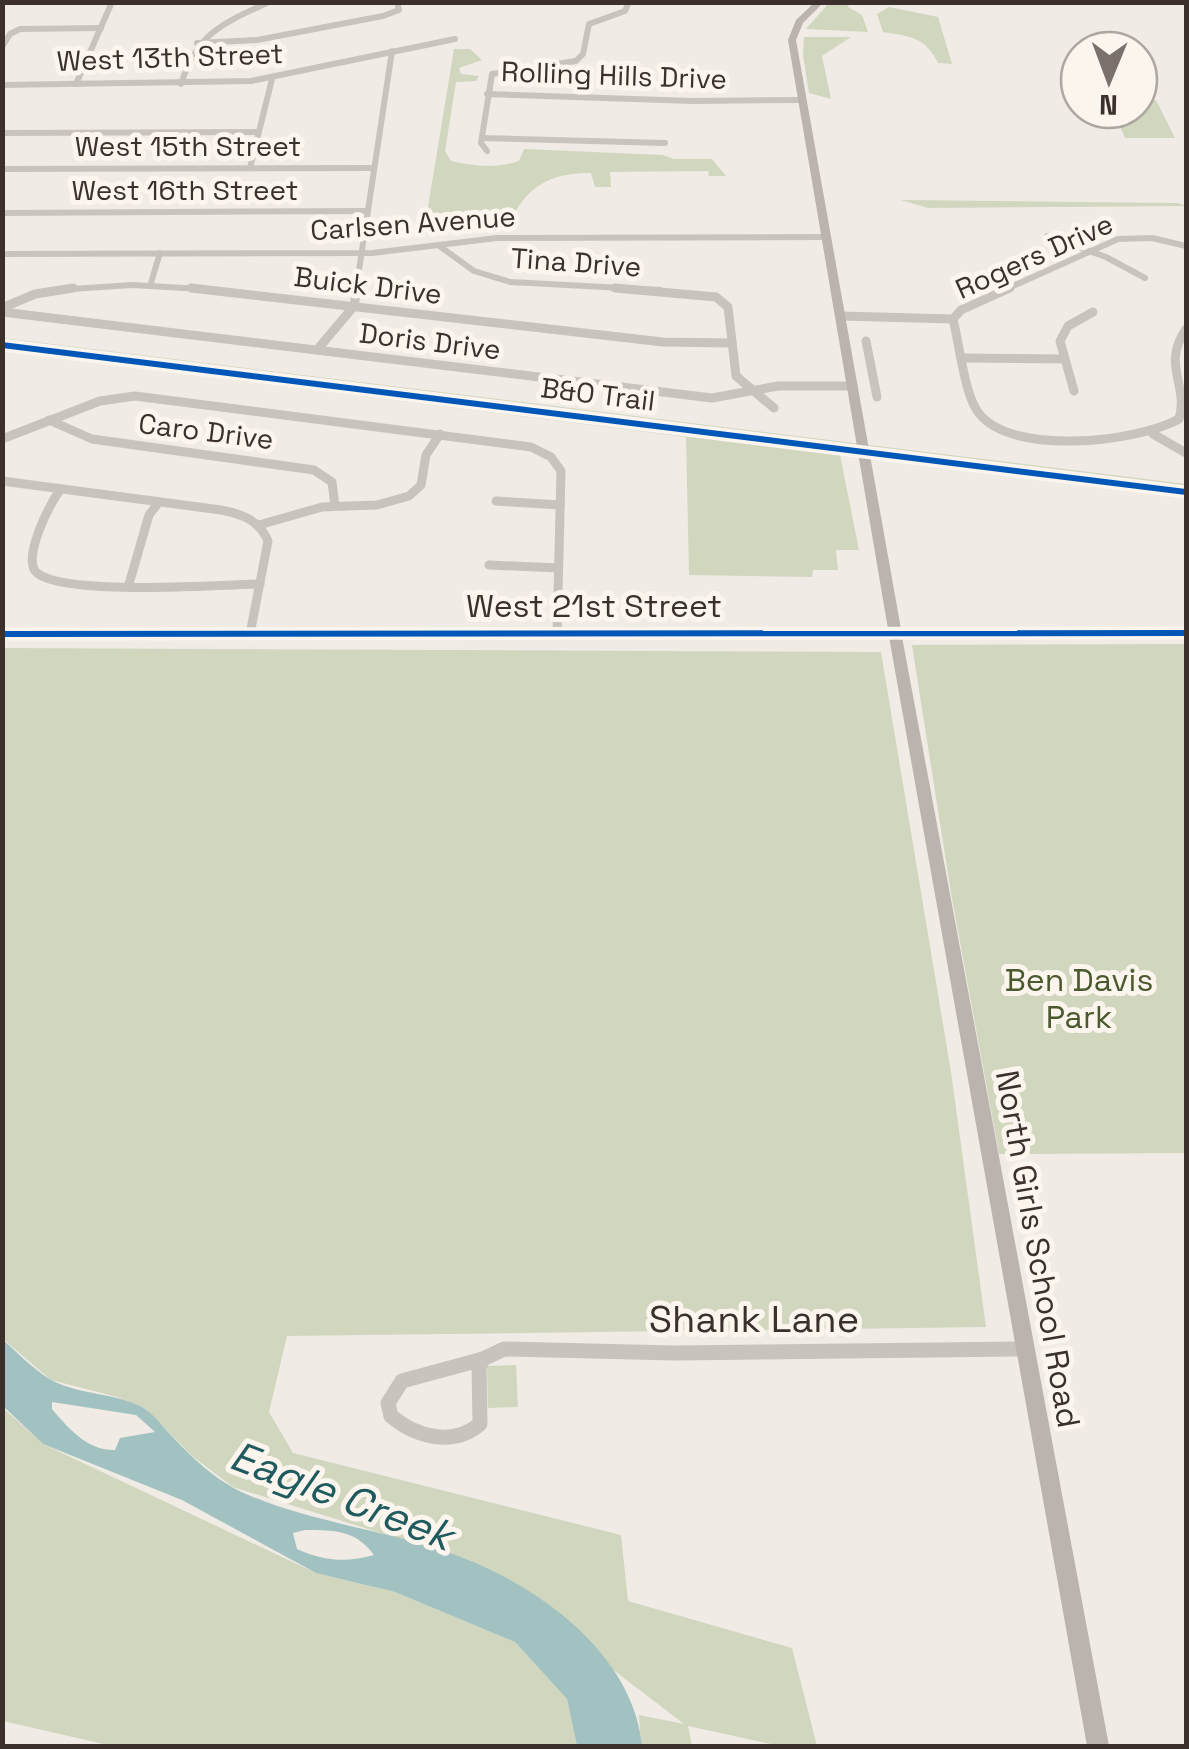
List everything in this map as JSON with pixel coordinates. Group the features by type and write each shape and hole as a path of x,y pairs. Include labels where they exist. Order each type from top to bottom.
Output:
{"main road":[{"name":"North Girls School Road","path":"820,2 800,20 792,40 895,633 1098,1746"},
{"name":"West 21st Street","path":"2,634 1186,633"}],"street":[{"path":"76,84 112,2"},
{"path":"181,84 197,43 217,26 268,2"},
{"path":"487,151 481,144 488,80 500,70 559,65 581,58 589,24 625,11 629,2"},
{"path":"197,43 252,41 307,31 392,14 400,9 399,4"},
{"path":"2,47 13,31 101,28"},
{"name":"West 13th Street","path":"2,85 272,79 455,39"},
{"path":"317,350 354,306 392,51"},
{"path":"250,168 272,79"},
{"name":"Rolling Hills Drive","path":"487,94 803,101"},
{"path":"570,108 575,96"},
{"path":"2,133 258,132"},
{"path":"482,138 665,142"},
{"name":"West 15th Street","path":"2,169 374,168"},
{"name":"West 16th Street","path":"2,213 368,211"},
{"path":"1047,236 1146,278"},
{"name":"Carlsen Avenue","path":"2,254 362,253 502,238 827,237"},
{"name":"Rogers Drive","path":"841,316 953,318 962,310 1131,237 1186,246"},
{"name":"Tina Drive","path":"438,245 469,269 510,282 705,294"},
{"path":"150,286 160,253"},
{"path":"718,284 705,294 728,307 735,373 774,408"},
{"name":"Buick Drive","path":"2,310 20,297 49,290 188,286 663,342 732,344"},
{"name":"Doris Drive","path":"2,310 705,397 778,386 853,386"},
{"path":"1074,391 1060,344 1064,331 1093,312"},
{"path":"953,318 978,414 1002,428 1056,437 1113,440 1154,434 1174,423 1185,409 1174,380 1172,355 1186,329"},
{"path":"846,348 867,345 876,397"},
{"path":"962,358 1064,358"},
{"path":"2,438 106,399 135,396 517,444 541,451 560,468 557,634"},
{"name":"Caro Drive","path":"50,420 92,439 314,470 330,480 335,506"},
{"path":"259,525 335,506 388,504 415,492 422,482 426,455 440,434"},
{"path":"1154,434 1186,452"},
{"path":"2,482 236,513 259,525 268,539 250,634"},
{"path":"61,489 50,501 31,558 34,570 63,583 260,584"},
{"path":"496,501 560,505"},
{"path":"129,584 148,515 159,502"},
{"path":"489,565 558,568"},
{"name":"Shank Lane","path":"484,1356 479,1367 480,1424 474,1431 452,1437 428,1435 406,1428 391,1416 388,1403 402,1381 470,1365 484,1356 504,1349 661,1353 1025,1349"}],"green space":[{"path":"829,3 848,3 848,7 862,15 868,32 806,29"},
{"path":"889,7 938,17 952,64 938,63 928,48 916,40 883,32 877,14"},
{"path":"804,37 851,37 822,56 831,99 809,93"},
{"path":"454,49 470,49 482,60 459,68 461,74 479,76 476,81 456,82 445,151 451,161 502,165 519,161 524,149 663,155 674,159 712,159 726,176 709,176 708,171 610,172 611,187 595,187 591,173 578,173 537,187 514,214 427,213"},
{"path":"1159,106 1175,138 1125,138 1122,130 1159,130"},
{"path":"901,200 1178,203 1186,206 928,208"},
{"path":"3,338 1186,484 1186,498 840,455 859,550 836,550 838,570 813,570 812,577 689,575 686,437 3,351"},
{"name":"Ben Davis Park","path":"1186,644 1186,1153 999,1154 951,893 912,645"},
{"path":"2,648 881,652 951,1072 986,1327 287,1336 269,1412 293,1453 621,1535 628,1601 792,1648 817,1746 780,1746 688,1726 692,1746 641,1746 639,1715 684,1724 471,1561 233,1487 192,1456 146,1409 117,1397 51,1380 3,1339"},
{"path":"516,1365 518,1407 488,1408 487,1366"},
{"path":"2,1407 43,1444 316,1573 395,1592 515,1642 567,1699 577,1746 112,1746 3,1721"}],"water":[{"name":"Eagle Creek","path":"2,1339 36,1370 59,1384 131,1402 146,1410 204,1468 246,1494 273,1505 444,1551 500,1575 557,1611 605,1658 636,1714 642,1746 577,1746 567,1699 515,1642 395,1592 316,1573 182,1500 43,1444 3,1406","holes":["52,1402 136,1415 155,1432 120,1438 115,1450 96,1447 65,1424 52,1409","305,1530 352,1536 374,1555 344,1560 307,1553 297,1549 293,1533"]}],"cycle path":[{"name":"B&O Trail","path":"2,345 1186,492"},
{"path":"2,634 1186,633"}]}
